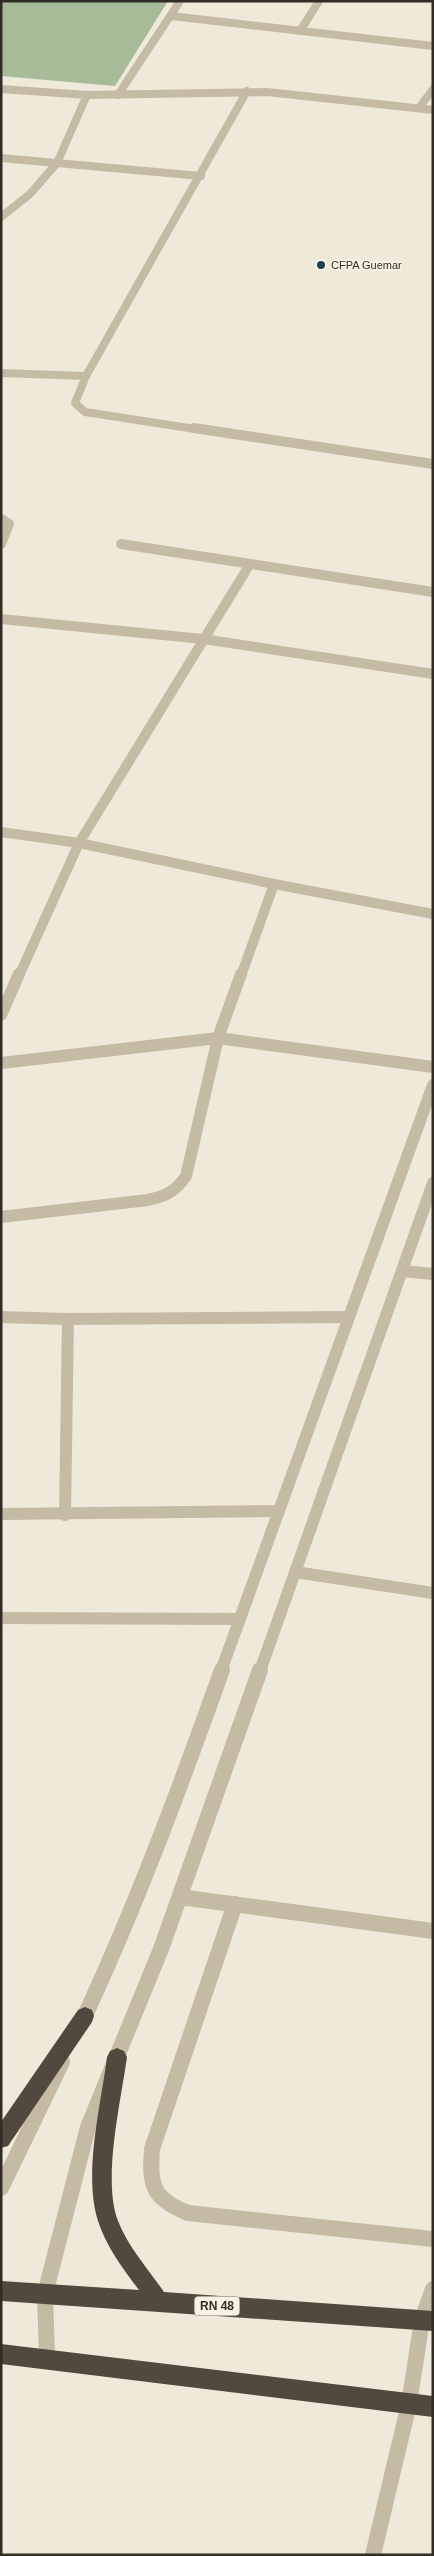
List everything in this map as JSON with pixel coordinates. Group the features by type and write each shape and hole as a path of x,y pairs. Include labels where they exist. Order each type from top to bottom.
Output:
{"highway":[{"path":"1,2139 85,2016"},
{"path":"117,2058 103,2177 103,2198 108,2219 117,2240 159,2302"},
{"name":"RN 48","path":"1,2291 428,2320"},
{"path":"1,2354 47,2358 433,2407"}],"street":[{"path":"118,95 180,1"},
{"path":"300,31 318,1"},
{"path":"171,16 433,46"},
{"path":"1,89 87,95 247,91 293,93 433,110"},
{"path":"419,108 433,89"},
{"path":"247,91 201,176 86,376 75,403 78,408 85,412 433,464"},
{"path":"1,217 30,194 57,163 87,95"},
{"path":"1,158 201,176"},
{"path":"1,373 86,376"},
{"path":"1,518 9,524 1,544"},
{"path":"121,544 433,592"},
{"path":"1,1015 79,843 250,564"},
{"path":"1,618 203,639 433,674"},
{"path":"1,832 79,843 274,884 433,914"},
{"path":"1,1217 163,1198 177,1191 186,1176 218,1038 274,884"},
{"path":"1,1063 218,1038 433,1067"},
{"path":"1,2188 115,1952 174,1802 433,1085"},
{"path":"47,2358 44,2294 88,2127 180,1897 433,1183"},
{"path":"402,1272 433,1274"},
{"path":"1,1317 68,1319 348,1317"},
{"path":"65,1515 68,1319"},
{"path":"1,1514 65,1515 278,1511"},
{"path":"295,1572 433,1593"},
{"path":"1,1618 240,1619"},
{"path":"180,1897 433,1931"},
{"path":"235,1904 152,2149 149,2172 154,2192 169,2206 188,2212 433,2239"},
{"path":"373,2555 428,2320 433,2289"}],"green space":[{"path":"1,1 168,1 115,86 1,76"}],"place":[{"name":"CFPA Guemar","path":"321,265"}]}
